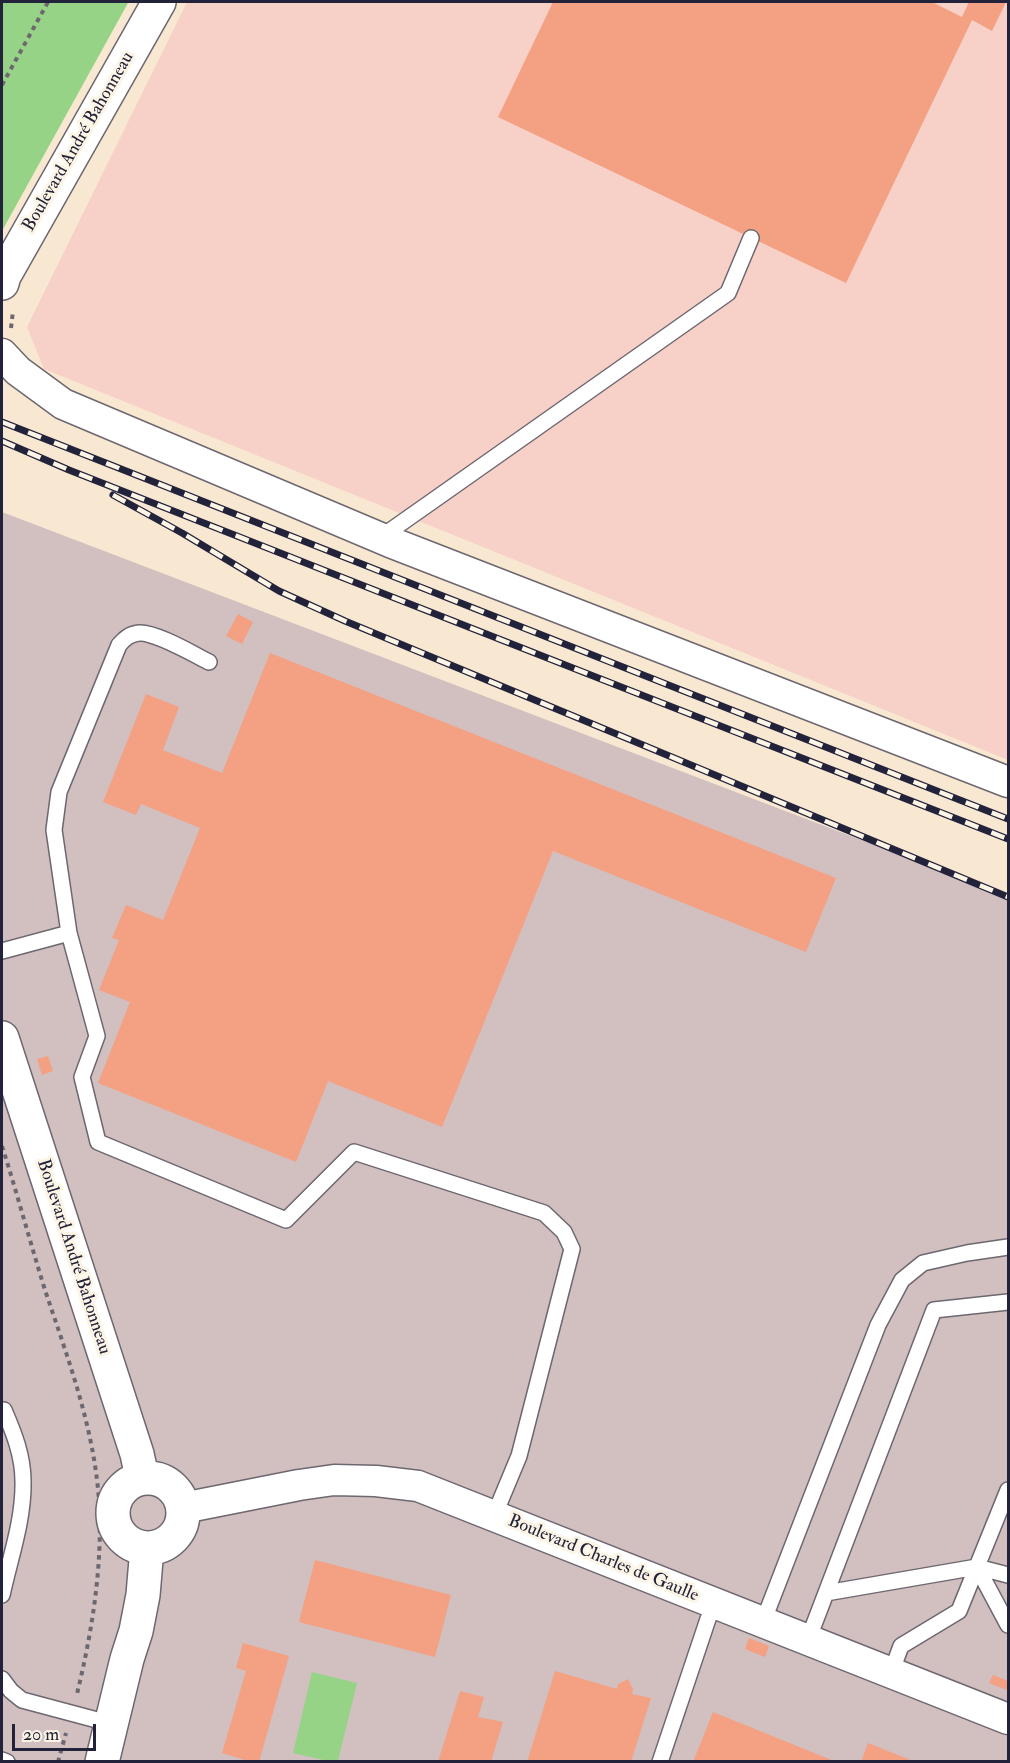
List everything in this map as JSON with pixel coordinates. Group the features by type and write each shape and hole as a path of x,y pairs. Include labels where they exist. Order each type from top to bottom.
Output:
{"street":[{"name":"Boulevard André Bahonneau","path":"2,283 159,2"},
{"path":"2,354 18,370 63,404 380,538 1008,782"},
{"name":"Boulevard André Bahonneau","path":"2,1038 138,1456 142,1477"},
{"path":"142,1477 156,1478 169,1484 178,1494 183,1508 183,1521 177,1534 166,1543 153,1548 139,1547 126,1542 117,1532 112,1518 113,1504 119,1492 129,1482 142,1477"},
{"name":"Boulevard Charles de Gaulle","path":"183,1508 334,1480 376,1481 418,1486 1008,1719"},
{"path":"102,1761 136,1631 143,1595 147,1548"}],"lane":[{"path":"380,538 728,293 751,238"},
{"path":"209,662 155,636 140,633 127,636 119,645 59,792 54,830 69,933 98,1036 82,1077 98,1142 286,1221 354,1152 544,1213 564,1232 572,1249 519,1456 494,1516"},
{"path":"2,951 69,933"},
{"path":"763,1622 878,1324 902,1280 923,1263 967,1252 1008,1247"},
{"path":"808,1640 934,1310 1008,1302"},
{"path":"2,1595 19,1521 23,1480 14,1432 4,1410"},
{"path":"891,1673 901,1646 959,1611 1008,1490"},
{"path":"826,1593 977,1568 1008,1575"},
{"path":"977,1568 1008,1625"},
{"path":"660,1761 715,1603"},
{"path":"2,1679 22,1700 112,1724"},
{"path":"2,1760 7,1761"}],"path":[{"path":"2,85 48,2"},
{"path":"2,1146 45,1288 78,1386 87,1422 99,1499 100,1546 86,1654 58,1761"}],"shaded area":[{"path":"187,2 1008,2 1008,760 44,369 27,327"},
{"path":"2,512 1008,896 1008,1761 2,1761"}],"green space":[{"path":"2,2 128,3 2,231"},
{"path":"312,1672 357,1683 338,1761 293,1753"}],"building":[{"path":"553,2 932,2 962,17 969,2 1006,2 992,31 972,20 846,283 498,117"},
{"path":"238,614 253,622 242,644 226,636"},
{"path":"270,653 836,878 806,952 553,851 442,1127 328,1081 296,1162 98,1083 130,1002 99,990 119,940 112,938 126,905 163,920 200,828 141,804 136,815 103,802 146,694 179,707 163,750 222,773"},
{"path":"48,1056 53,1071 42,1075 37,1059"},
{"path":"315,1560 451,1595 435,1657 299,1622"},
{"path":"749,1638 769,1646 765,1657 745,1649"},
{"path":"243,1643 289,1656 259,1762 251,1762 222,1753 246,1671 236,1668"},
{"path":"555,1671 617,1689 618,1684 628,1679 633,1689 632,1694 651,1698 631,1762 527,1762"},
{"path":"993,1675 1008,1681 1007,1690 989,1683"},
{"path":"460,1691 484,1697 478,1717 503,1722 491,1762 438,1762"},
{"path":"713,1712 834,1761 834,1762 693,1762"},
{"path":"868,1743 913,1761 913,1762 861,1762"}],"railway":[{"path":"2,422 1008,819"},
{"path":"2,441 69,470 1008,839"},
{"path":"113,495 279,591 345,621 1008,897"}]}
